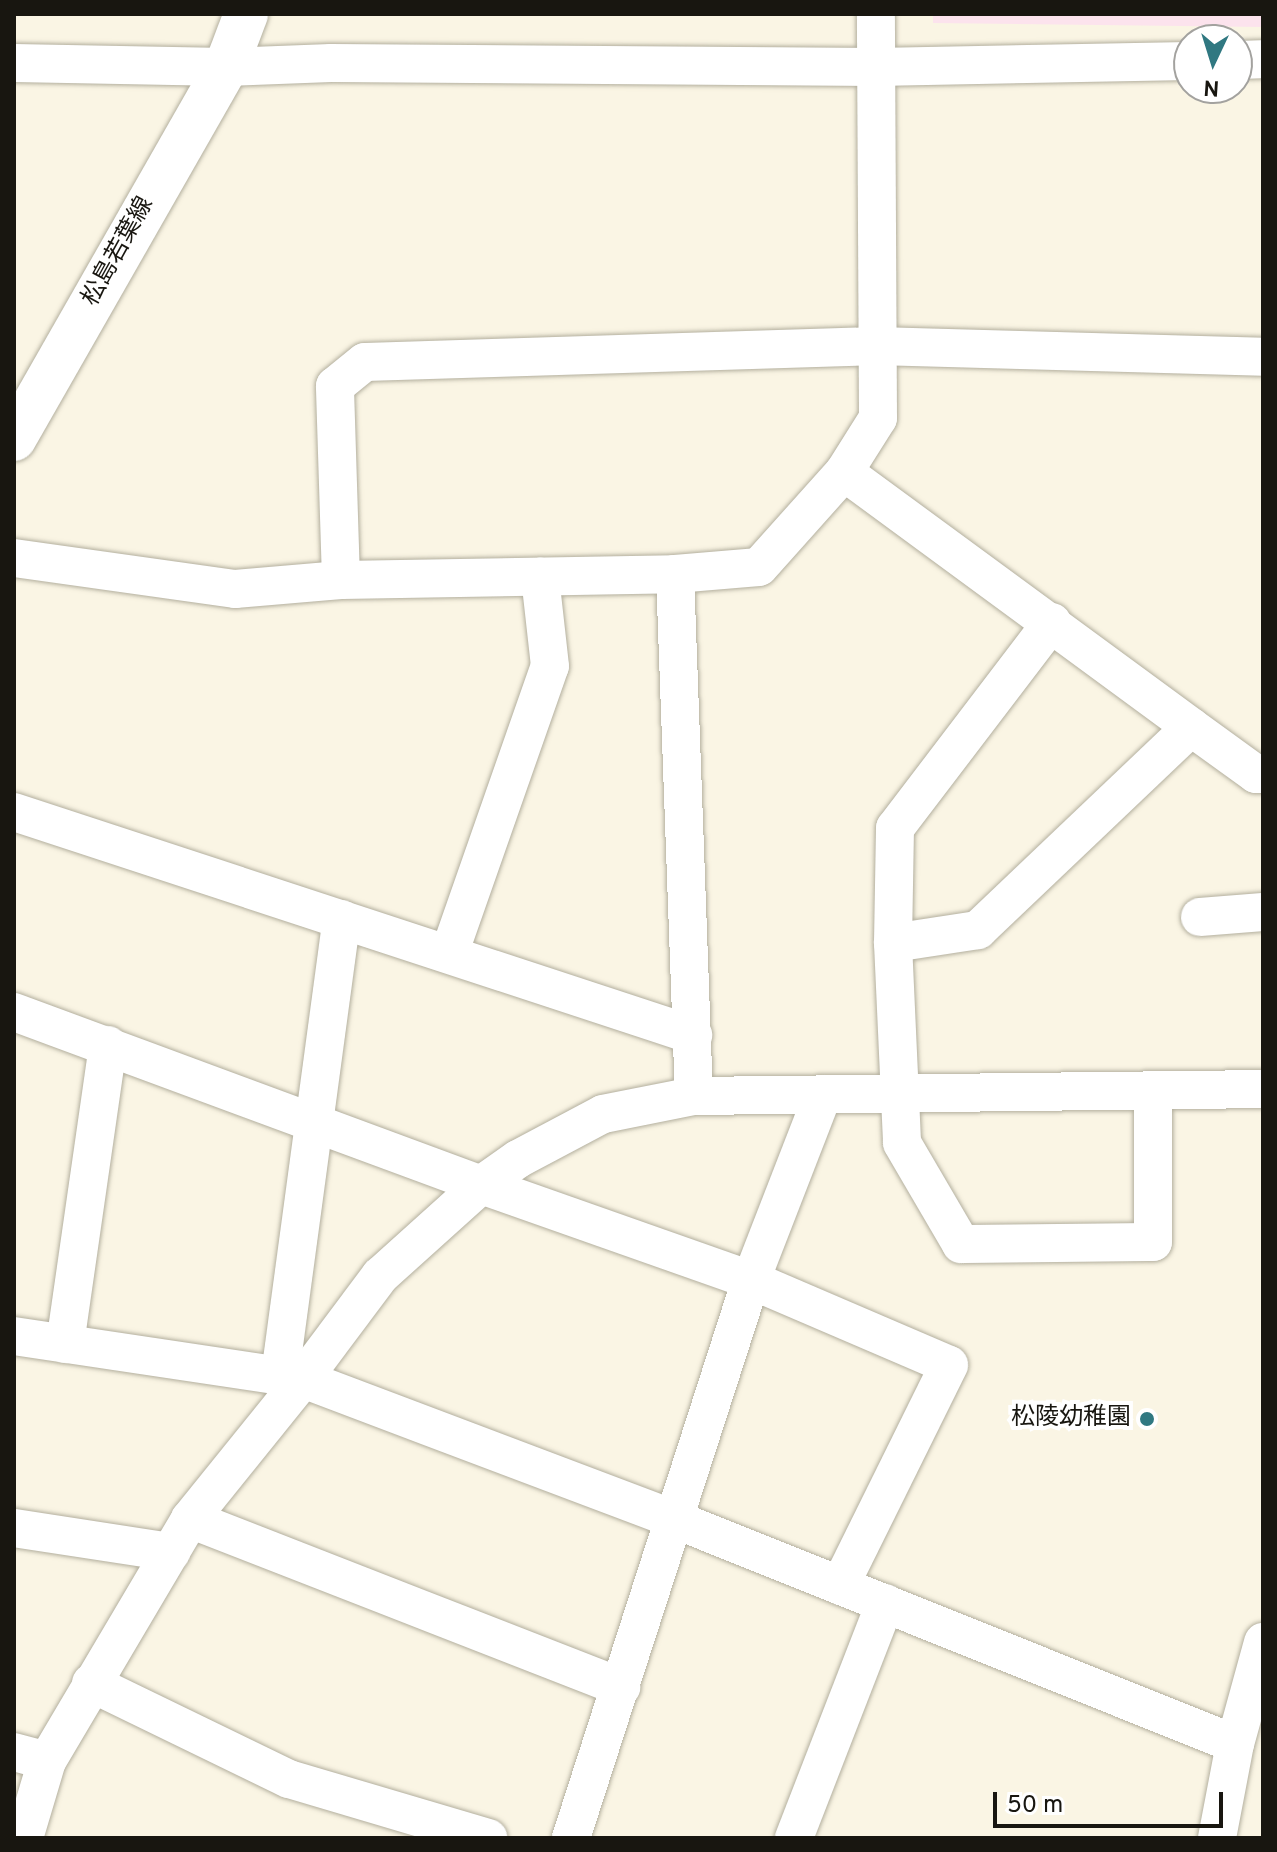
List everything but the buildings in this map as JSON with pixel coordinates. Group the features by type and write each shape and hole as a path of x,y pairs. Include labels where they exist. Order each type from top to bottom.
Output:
{"main road":[{"path":"223,14 226,67"},
{"name":"松島若葉線","path":"14,439 226,67 246,14"}],"street":[{"path":"226,67 255,14"},
{"path":"14,558 235,589 341,580 675,574 759,567 844,472 878,418 876,14"},
{"path":"14,63 226,67 331,63 876,67 1173,61"},
{"path":"341,580 335,386 365,362 876,346 1263,357"},
{"path":"844,472 1256,774 1263,774"},
{"path":"675,574 694,1096"},
{"path":"449,954 550,666 540,577"},
{"path":"1052,622 895,828 893,943 902,1143 961,1244 1153,1242 1153,1090"},
{"path":"893,943 978,930 1191,727"},
{"path":"14,812 693,1035"},
{"path":"1200,917 1263,912"},
{"path":"292,1377 315,1123 342,919"},
{"path":"14,1012 481,1185 751,1280 949,1365 840,1586"},
{"path":"65,1344 108,1045"},
{"path":"24,1838 30,1756 91,1683 190,1519 292,1377 380,1276 481,1185 518,1159 603,1114 694,1096 1263,1089"},
{"path":"571,1838 751,1280 823,1094"},
{"path":"14,1336 292,1377 674,1519 1235,1744"},
{"path":"190,1519 621,1687"},
{"path":"14,1528 171,1552"},
{"path":"794,1838 885,1603"},
{"path":"1217,1838 1235,1744 1263,1642"},
{"path":"91,1683 289,1779 488,1838"}],"shaded area":[{"path":"933,14 1263,14 1263,27 1253,27 1253,24 933,23"}],"place":[{"name":"松陵幼稚園","path":"1147,1419"}]}
